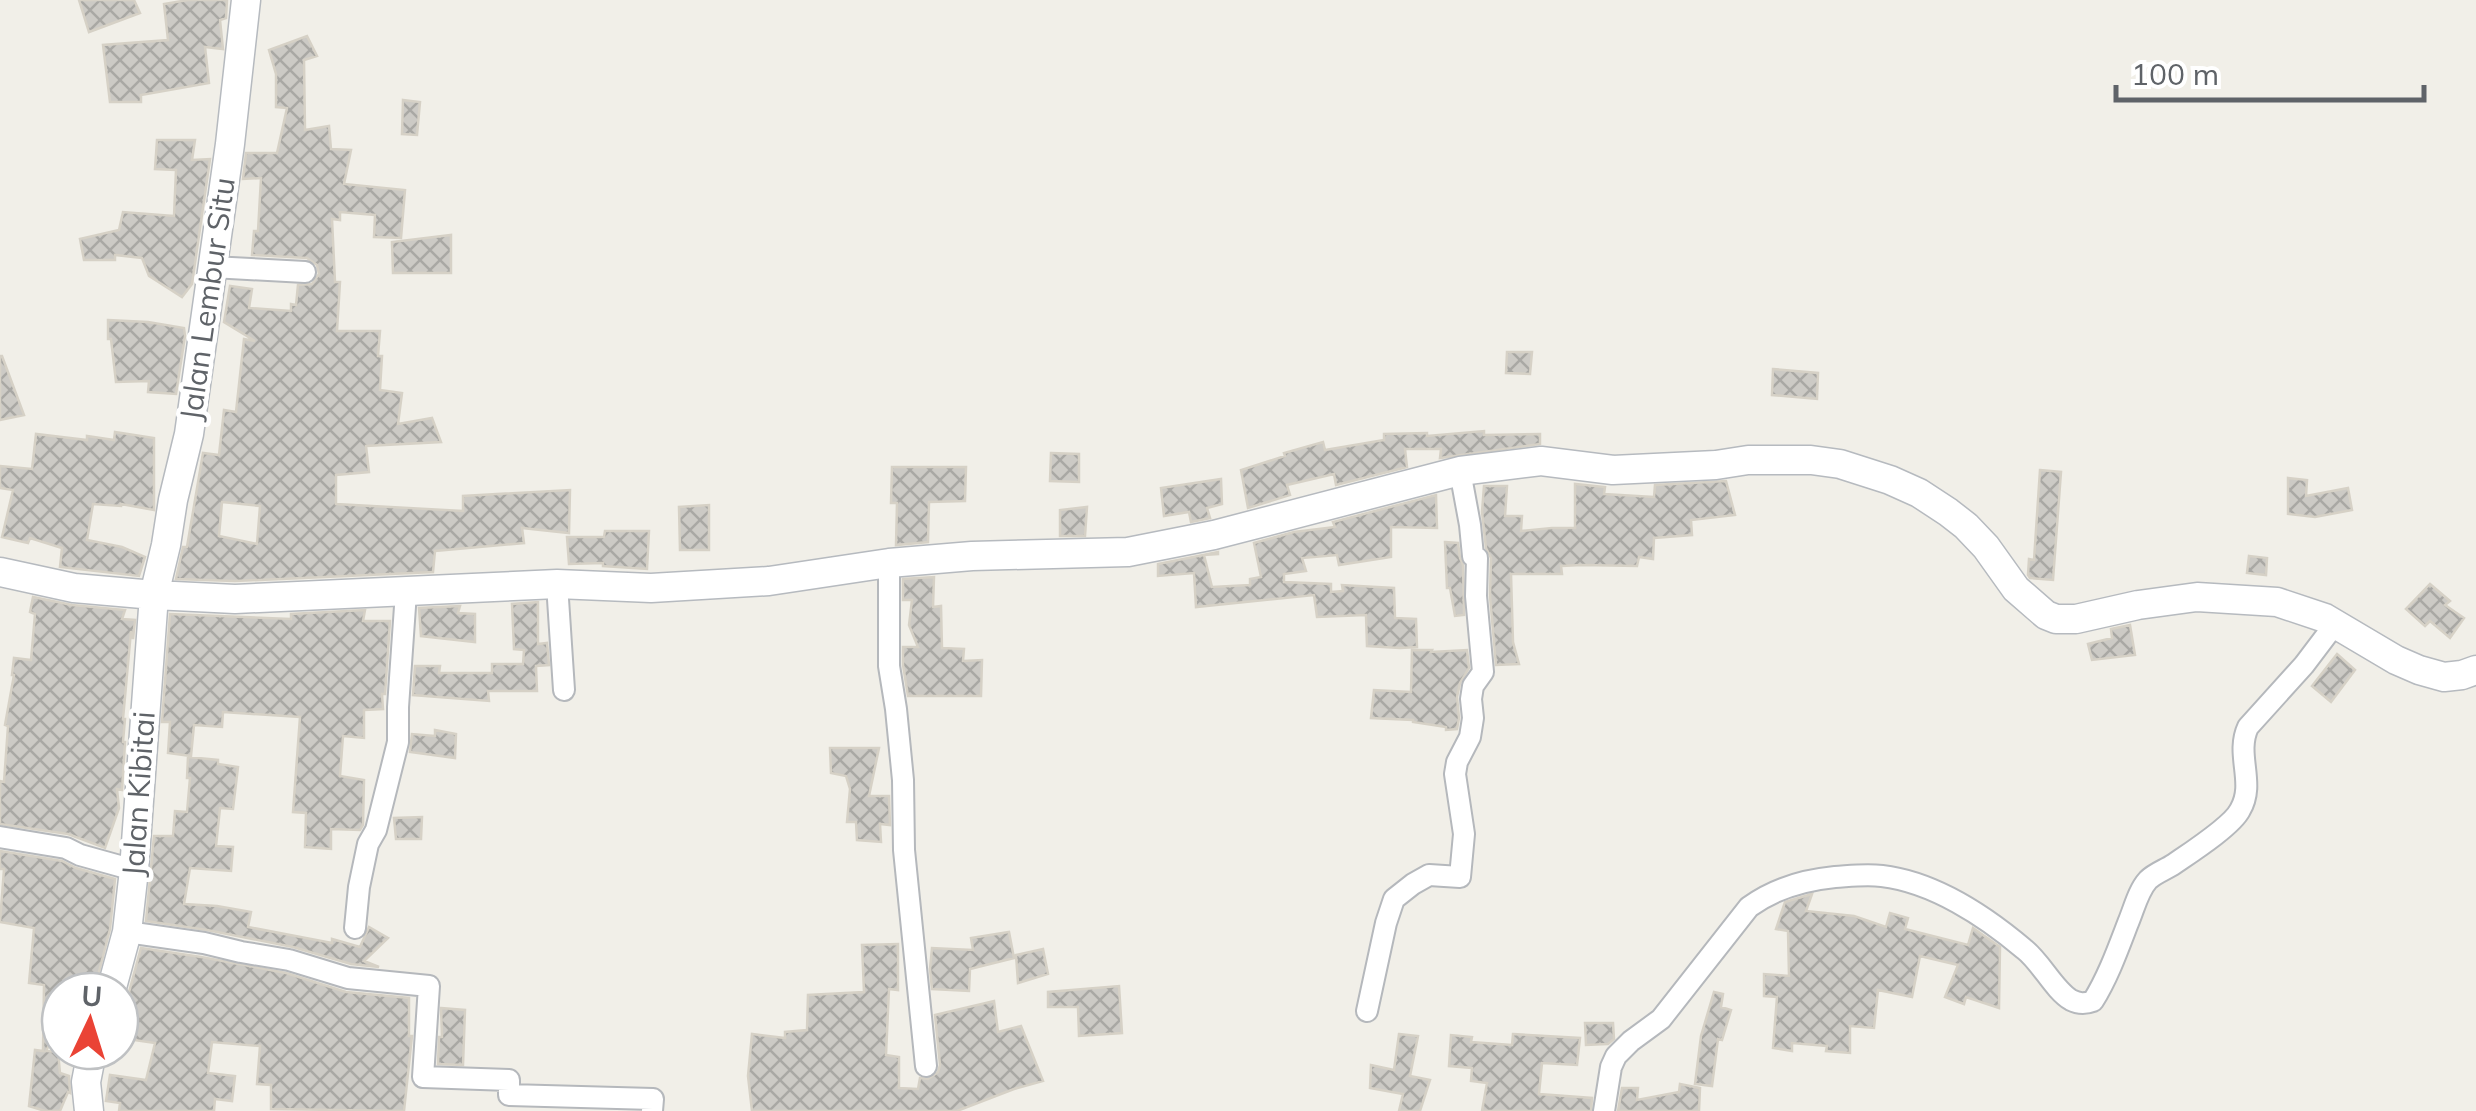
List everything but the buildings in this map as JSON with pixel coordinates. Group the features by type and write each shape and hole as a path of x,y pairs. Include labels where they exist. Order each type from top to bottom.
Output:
{"street":[{"name":"Jalan Lembur Situ","path":"154,595 189,434 246,0"},
{"path":"212,268 305,272"},
{"path":"0,572 74,588 235,599 557,584 691,586 972,556 1128,552 1214,535 1460,471 1541,461 1614,470 1796,460 1840,464 1890,480 1948,512 1986,547 2016,589 2046,616 2076,619 2165,600 2226,597 2276,602 2302,608 2336,624 2419,670 2444,677 2476,670"},
{"path":"1367,1011 1394,900 1429,876 1460,877 1463,862 1456,762 1470,736 1474,686 1482,672 1477,558 1473,556 1460,471"},
{"path":"889,563 889,666 903,780 904,850 926,1066"},
{"path":"557,584 564,690"},
{"path":"355,928 368,844 376,830 398,742 406,592"},
{"name":"Jalan Kibitai","path":"116,971 127,932 134,870 154,595"},
{"path":"1604,1111 1611,1067 1623,1048 1661,1020 1749,907 1766,895 1802,882 1881,876 1937,892 2022,946 2069,999 2093,1001 2144,884 2238,815 2247,784 2242,740 2248,727 2336,624"},
{"path":"0,838 44,843 134,870"},
{"path":"127,932 289,960 348,978 430,986 423,1076 509,1080 510,1094 653,1099 652,1111"},
{"path":"88,1071 89,1111"}]}
